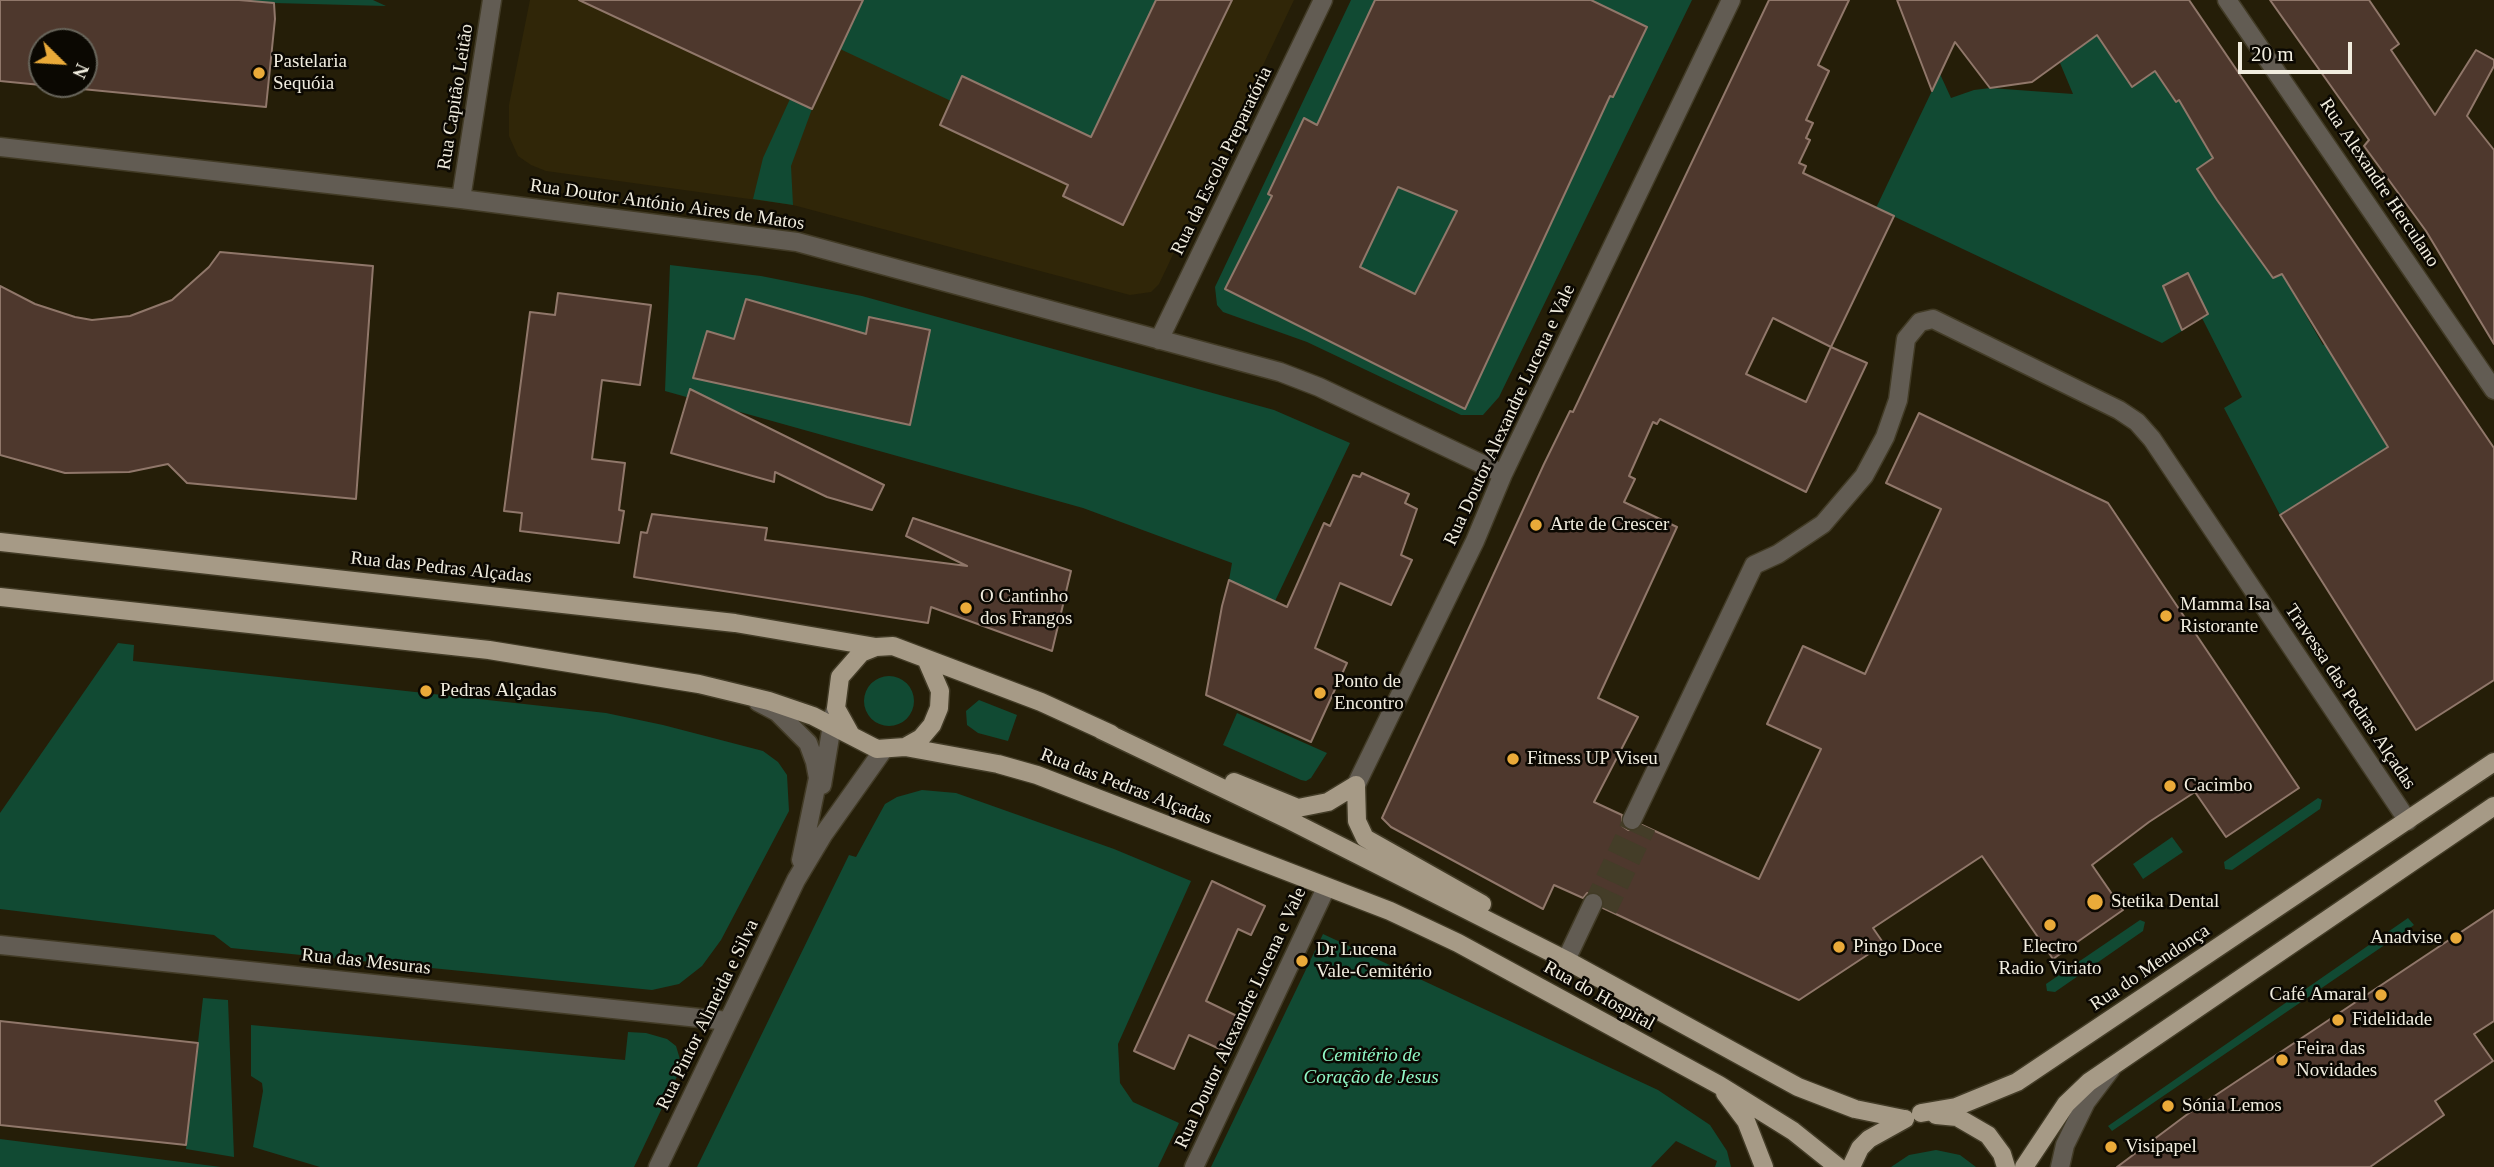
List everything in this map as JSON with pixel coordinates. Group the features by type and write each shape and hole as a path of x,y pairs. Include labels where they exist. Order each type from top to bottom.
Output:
{"main road":[{"name":"Rua das Pedras Alçadas","path":"0,542 710,620 876,647 893,646 910,650 926,660 1041,702 1101,730 1194,765 1292,807 1320,805 1356,785"},
{"name":"Rua das Pedras Alçadas","path":"0,597 489,650 735,691 833,726 863,744 884,749 905,747 998,764 1037,775 1326,888"},
{"path":"852,735 842,723 836,708 840,677 849,663 876,647"},
{"path":"905,747 921,738 932,725 939,708 940,691 926,660"},
{"name":"Rua do Hospital","path":"1101,730 1301,826 1566,960 1798,1087 1855,1109 1912,1116 1957,1117 1974,1125 1996,1145 2006,1166"},
{"name":"Rua do Mendonça","path":"1912,1116 1956,1107 2017,1082 2494,762"},
{"name":"Rua do Hospital","path":"1356,785 1357,821 1365,838 1529,930 1546,950"},
{"path":"2024,1167 2066,1104 2117,1061 2494,806"},
{"name":"Rua do Hospital","path":"1326,888 1390,911 1458,943 1718,1085 1793,1131 1838,1167"},
{"path":"1718,1085 1746,1121 1765,1167"},
{"path":"1851,1167 1860,1148 1869,1139 1912,1116"}],"street":[{"name":"Rua Capitão Leitão","path":"461,200 492,0"},
{"name":"Rua da Escola Preparatória","path":"1159,340 1323,0"},
{"name":"Rua Doutor Alexandre Lucena e Vale","path":"1356,785 1475,541 1503,474 1731,0"},
{"name":"Rua Alexandre Herculano","path":"2227,0 2494,390"},
{"name":"Rua Doutor António Aires de Matos","path":"0,147 797,242 1239,360 1319,387 1503,474"},
{"name":"Travessa das Pedras Alçadas","path":"1632,820 1754,565 1778,554 1823,524 1864,476 1885,437 1898,400 1906,339 1920,322 1933,319 2119,410 2137,422 2152,439 2408,821"},
{"name":"Rua Pintor Almeida e Silva","path":"735,691 777,712 807,743 818,778 813,815 796,880"},
{"path":"813,815 823,785 836,692"},
{"name":"Rua Pintor Almeida e Silva","path":"658,1167 796,880 823,835 884,749"},
{"name":"Rua Doutor Alexandre Lucena e Vale","path":"1194,1167 1326,888"},
{"path":"1566,960 1593,903"},
{"name":"Rua das Mesuras","path":"0,945 729,1021"},
{"path":"2060,1167 2065,1145 2086,1102 2117,1061"}],"shaded area":[{"path":"530,0 1294,0 1159,284 1151,292 1130,295 793,205 546,171 531,165 518,156 509,136 509,105"}],"green space":[{"path":"239,0 373,0 386,6 274,3"},
{"path":"863,0 1156,0 1091,137 962,76 951,101 840,49"},
{"path":"1351,0 1692,0 1499,397 1483,415 1461,415 1307,342 1223,312 1217,305 1215,287"},
{"path":"2097,35 2131,86 2155,71 2183,97 2195,129 2213,158 2198,169 2273,278 2282,274 2323,345 2329,342 2350,376 2346,380 2395,449 2351,470 2280,515 2224,408 2242,397 2202,318 2208,314 2188,273 2163,286 2182,331 2162,343 1876,208 1940,74 1951,98 1990,88 2073,94 2060,63"},
{"path":"790,99 812,109 791,166 793,205 753,199 763,158"},
{"path":"670,265 761,276 862,296 1274,410 1350,443 1275,601 1229,580 1232,563 1083,508 665,391"},
{"path":"118,643 134,645 133,661 606,713 663,725 763,751 778,762 787,775 789,811 721,940 702,966 679,984 652,990 231,948 214,935 0,909 0,813"},
{"path":"889,676 907,683 914,701 907,719 889,726 871,719 864,701 871,683"},
{"path":"979,700 1017,715 1008,741 978,733 967,725 966,711"},
{"path":"1237,713 1327,753 1311,778 1301,780 1223,745"},
{"path":"922,790 956,793 1114,849 1191,881 1118,1044 1120,1083 1133,1102 1179,1123 1158,1167 697,1167 849,855 856,857 885,804 897,797"},
{"path":"2318,798 2322,800 2320,809 2232,870 2225,869 2224,862"},
{"path":"2172,837 2183,852 2143,879 2133,864"},
{"path":"2408,918 2414,925 2112,1131 2108,1126"},
{"path":"2140,920 2145,922 2143,931 2055,992 2047,991 2046,984"},
{"name":"Cemitério de Coração de Jesus","path":"1323,934 1658,1090 1710,1125 1727,1151 1731,1167 1715,1167 1717,1161 1676,1141 1651,1167 1211,1167"},
{"path":"203,998 228,1000 234,1157 186,1149"},
{"path":"251,1025 625,1060 628,1032 646,1033 667,1039 676,1046 682,1066 634,1167 320,1167 253,1147 263,1091 262,1083 251,1076"},
{"path":"0,1139 221,1167 0,1167"},
{"path":"1936,1150 1960,1155 1976,1167 1891,1167 1909,1155"}],"building":[{"path":"0,0 239,0 274,3 275,19 266,107 98,91 98,28 28,28 28,84 0,81"},
{"path":"579,0 863,0 812,109"},
{"path":"1156,0 1232,0 1123,225 1063,196 1068,185 940,125 962,76 1091,137"},
{"path":"1375,0 1591,0 1647,27 1613,97 1610,96 1465,409 1225,289 1272,196 1268,194 1304,118 1317,125","holes":["1398,187 1457,211 1415,294 1360,267"]},
{"path":"1769,0 1849,0 1818,65 1829,71 1806,120 1813,123 1806,138 1810,140 1799,163 1806,166 1803,173 1894,216 1831,347 1867,363 1806,492 1660,419 1657,424 1653,422 1629,476 1635,479 1624,502 1677,527 1598,698 1638,717 1594,802 1622,815 1622,826 1628,830 1638,830 1642,825 1759,879 1821,749 1767,724 1803,646 1865,674 1941,509 1886,483 1919,413 2108,503 2299,788 2226,837 2195,792 2149,822 2092,865 2123,910 2053,959 1982,856 1873,928 1884,944 1799,1000 1603,908 1603,897 1597,893 1587,893 1583,898 1554,885 1543,909 1391,827 1382,818 1544,464 1570,411 1573,412","holes":["1773,318 1831,347 1806,402 1746,374"]},
{"path":"1897,0 2189,0 2494,448 2494,680 2416,730 2280,515 2388,447 2282,274 2273,278 2197,169 2213,158 2179,100 2176,102 2155,71 2132,87 2097,35 2032,82 1990,88 1955,42 1932,91"},
{"path":"2270,0 2369,0 2399,44 2391,50 2435,115 2476,50 2494,60 2494,66 2467,116 2494,150 2494,344 2426,231 2364,146 2369,140"},
{"path":"220,252 373,266 356,499 187,483 168,464 129,472 65,473 0,455 0,286 35,304 75,317 92,320 130,316 172,300 209,267"},
{"path":"2188,273 2208,314 2182,330 2163,286"},
{"path":"558,293 651,305 640,385 602,380 592,459 625,463 619,510 624,511 619,543 520,531 522,513 504,511 530,312 555,315"},
{"path":"746,299 866,334 869,317 930,330 910,425 693,378 707,331 734,339"},
{"path":"690,389 884,485 872,510 827,497 775,472 774,482 671,453"},
{"path":"1362,473 1409,494 1405,503 1417,509 1401,555 1412,560 1391,605 1340,583 1315,648 1347,663 1311,742 1206,695 1222,606 1229,580 1287,607 1324,523 1330,526 1353,475 1360,477"},
{"path":"652,514 767,528 765,540 967,566 906,536 913,518 1071,571 1052,651 931,607 928,623 634,577 641,532 647,533"},
{"path":"1212,881 1265,906 1251,935 1238,929 1206,1001 1237,1016 1222,1050 1189,1035 1174,1069 1134,1051"},
{"path":"2494,910 2494,1021 2474,1034 2493,1061 2435,1101 2444,1115 2370,1167 2117,1167 2189,1113"},
{"path":"0,1021 198,1043 186,1145 0,1125"}],"tunnel":[{"path":"1593,903 1632,820"},
{"path":"1608,910 1647,827"}],"place":[{"name":"Pastelaria Sequóia","path":"259,73"},
{"name":"Arte de Crescer","path":"1536,525"},
{"name":"O Cantinho dos Frangos","path":"966,608"},
{"name":"Mamma Isa Ristorante","path":"2166,616"},
{"name":"Pedras Alçadas","path":"426,691"},
{"name":"Ponto de Encontro","path":"1320,693"},
{"name":"Fitness UP Viseu","path":"1513,759"},
{"name":"Cacimbo","path":"2170,786"},
{"name":"Stetika Dental","path":"2095,902"},
{"name":"Electro Radio Viriato","path":"2050,925"},
{"name":"Anadvise","path":"2456,938"},
{"name":"Pingo Doce","path":"1839,947"},
{"name":"Dr Lucena Vale-Cemitério","path":"1302,961"},
{"name":"Café Amaral","path":"2381,995"},
{"name":"Fidelidade","path":"2338,1020"},
{"name":"Feira das Novidades","path":"2282,1060"},
{"name":"Sónia Lemos","path":"2168,1106"},
{"name":"Visipapel","path":"2111,1147"}]}
